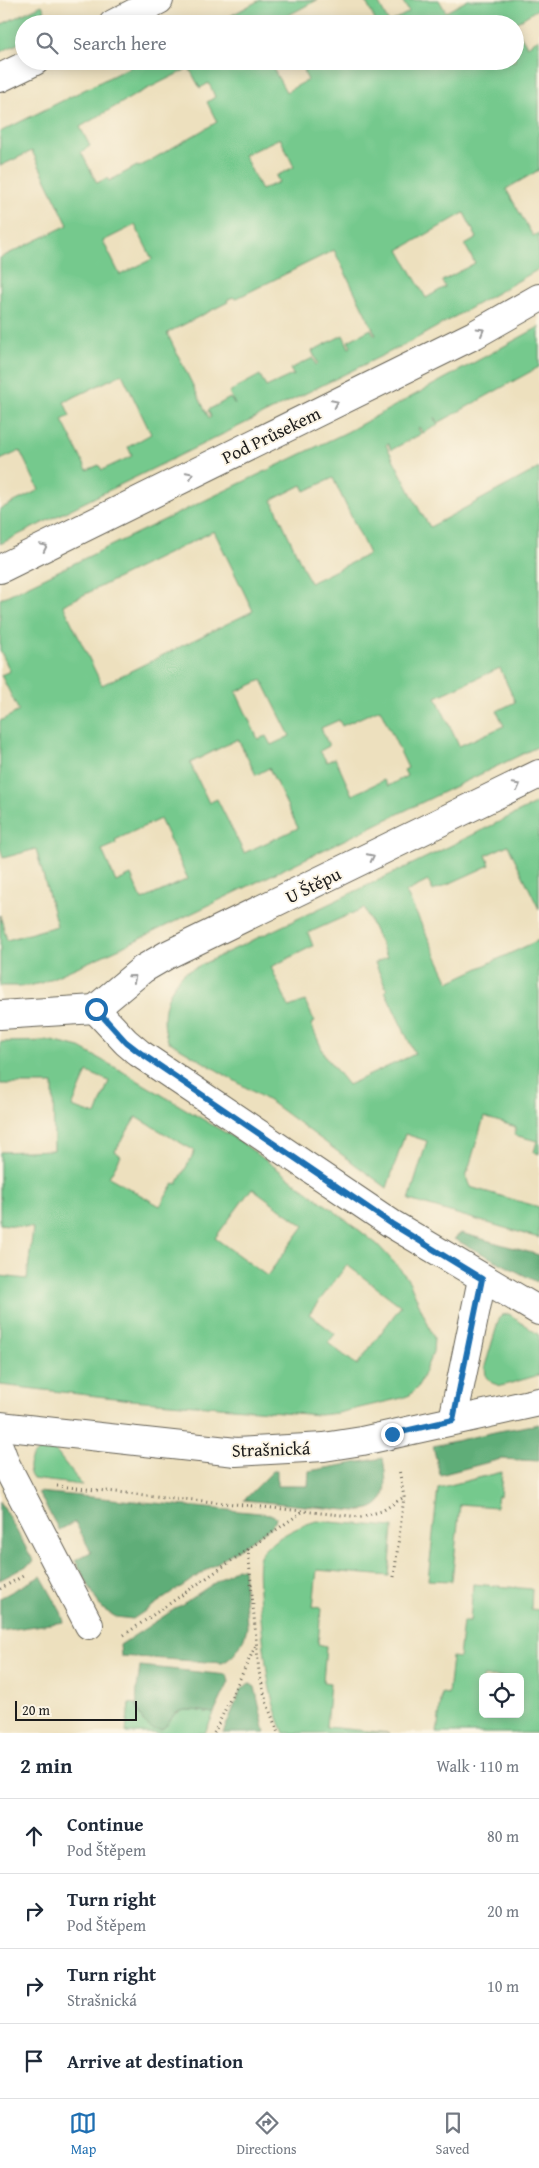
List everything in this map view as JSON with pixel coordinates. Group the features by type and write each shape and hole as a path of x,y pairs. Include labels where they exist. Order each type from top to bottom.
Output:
{"street":[{"path":"130,15 159,0"},
{"path":"0,78 16,70"},
{"name":"Pod Průsekem","path":"0,569 474,335 539,298"},
{"name":"U Štěpu","path":"96,1009 144,969 168,955 539,774"},
{"path":"0,1015 96,1009 126,1042 139,1052 392,1224 539,1311"},
{"path":"453,1420 482,1279"},
{"name":"Strašnická","path":"0,1426 236,1452 324,1447 362,1442 539,1402"},
{"path":"0,1449 89,1625"}],"path":[{"path":"394,1577 404,1497 400,1474"},
{"path":"54,1486 361,1517 382,1511 404,1497"},
{"path":"118,1639 302,1512"},
{"path":"248,1549 262,1687 278,1733"},
{"path":"214,1733 258,1641"}],"green space":[{"path":"260,0 317,0 289,15 232,15"},
{"path":"365,0 377,0 385,15 372,15"},
{"path":"402,0 439,0 446,12 468,0 539,0 539,8 524,18 524,15 404,15 409,12"},
{"path":"42,5 47,15 21,15"},
{"path":"15,18 15,45 0,52 0,25"},
{"path":"539,39 539,170 506,189 533,236 539,233 539,269 412,341 0,544 0,509 39,490 20,451 0,460 0,258 68,225 32,151 0,166 0,132 124,70 185,70 135,95 80,127 90,146 81,152 97,183 107,178 109,181 137,166 139,167 217,122 207,102 215,97 209,83 200,88 190,70 274,70 286,92 308,80 303,71 524,70 524,41 527,46","holes":["280,138 294,167 276,176 279,182 261,190 244,155","464,213 477,238 465,245 475,263 442,281 445,287 426,298 399,250","135,225 152,259 120,275 103,241","334,250 376,335 374,335 371,329 348,341 351,347 349,348 343,335 312,351 318,364 316,365 313,358 290,369 294,376 292,375 266,387 260,375 229,392 235,405 230,398 208,410 211,417 209,418 167,333 228,302 227,300 233,297 235,299","122,374 151,434 128,447 132,456 102,470 99,465 87,470 62,420 70,416 64,402"]},
{"path":"539,327 539,367 438,423 436,418 434,418 438,425 423,433 419,427 421,434 391,450 388,443 386,445 430,527 539,468 539,746 120,948 41,983 28,986 0,986 0,915 7,940 57,926 36,849 3,858 0,847 0,721 19,711 1,675 10,671 0,650 0,599 347,432","holes":["333,478 369,554 310,583 272,500 302,485 305,491","214,531 253,611 102,685 63,605","500,668 515,702 497,711 504,726 459,746 436,697","262,680 290,736 271,745 266,736 258,739 236,692","380,709 408,768 404,770 407,776 388,786 384,780 352,795 335,758 327,762 320,751 329,746 321,728 339,720 342,726","238,739 256,775 269,768 298,828 244,853 217,799 209,803 190,763","160,819 188,879 142,900 131,875 116,882 102,850 116,844 115,840"]},
{"path":"539,802 539,909 508,845 486,855 490,865 433,891 428,881 406,892 449,982 539,940 539,1154 534,1152 537,1141 514,1135 516,1127 484,1117 466,1177 470,1187 539,1207 539,1238 409,1200 427,1141 405,1134 387,1188 272,1103 168,1041 165,1032 164,1014 166,1005 173,988 184,973","holes":["364,908 387,957 375,963 387,990 385,991 415,1054 348,1085 325,1056 311,1024 315,1022 305,1001 289,1007 271,967 313,946 308,933"]},
{"path":"52,1041 80,1048 241,1142 378,1245 409,1281 434,1338 433,1352 418,1387 410,1395 402,1398 338,1413 319,1415 132,1400 0,1385 0,1276 27,1279 33,1228 0,1224 0,1152 54,1150 53,1084 0,1084 0,1042","holes":["87,1072 109,1081 96,1115 72,1107","136,1117 195,1151 177,1184 174,1183 160,1206 109,1177 121,1156 115,1151","252,1188 304,1226 267,1276 215,1238","347,1265 401,1306 357,1365 328,1343 335,1334 309,1314"]},
{"path":"461,1233 539,1255 539,1276 537,1282 454,1239"},
{"path":"509,1314 539,1335 539,1375 501,1386 492,1383 486,1377 485,1366 499,1319 502,1315"},
{"path":"539,1424 539,1461 501,1459 440,1475 433,1446"},
{"path":"44,1448 54,1449 82,1485 33,1479 29,1470 30,1461 32,1457"},
{"path":"383,1458 386,1477 385,1494 376,1506 368,1509 357,1511 244,1500 273,1471 277,1471 277,1486 308,1486 309,1471"},
{"path":"502,1472 500,1497 498,1496 496,1507 460,1504 452,1581 428,1580 438,1488"},
{"path":"38,1492 270,1514 276,1517 271,1527 133,1619 116,1617 101,1608 75,1560 91,1552 75,1522 59,1530"},
{"path":"0,1501 34,1562 0,1580"},
{"path":"317,1521 393,1527 389,1576 317,1570 313,1607 321,1608 318,1644 326,1646 323,1682 330,1683 326,1727 389,1733 284,1733 276,1712 268,1679 261,1621 258,1580 260,1556 269,1545 285,1534"},
{"path":"237,1568 243,1569 247,1627 239,1648 231,1657 222,1663 121,1656 120,1645"},
{"path":"41,1576 61,1612 64,1622 0,1631 0,1598"},
{"path":"473,1584 532,1589 531,1609 539,1610 539,1733 437,1733 442,1693 448,1694 452,1657 459,1658 463,1621 470,1621"},
{"path":"140,1666 227,1675 229,1682 214,1713 192,1710 180,1711 164,1727 156,1730 144,1723 137,1705 136,1696"},
{"path":"249,1683 255,1687 265,1733 223,1733 241,1690"},
{"path":"129,1703 136,1704 143,1722 166,1726 181,1711 192,1710 214,1713 205,1733 126,1733"}],"route":[{"path":"96,1009 126,1042 139,1052 392,1224 482,1279 453,1420 392,1434"}]}
